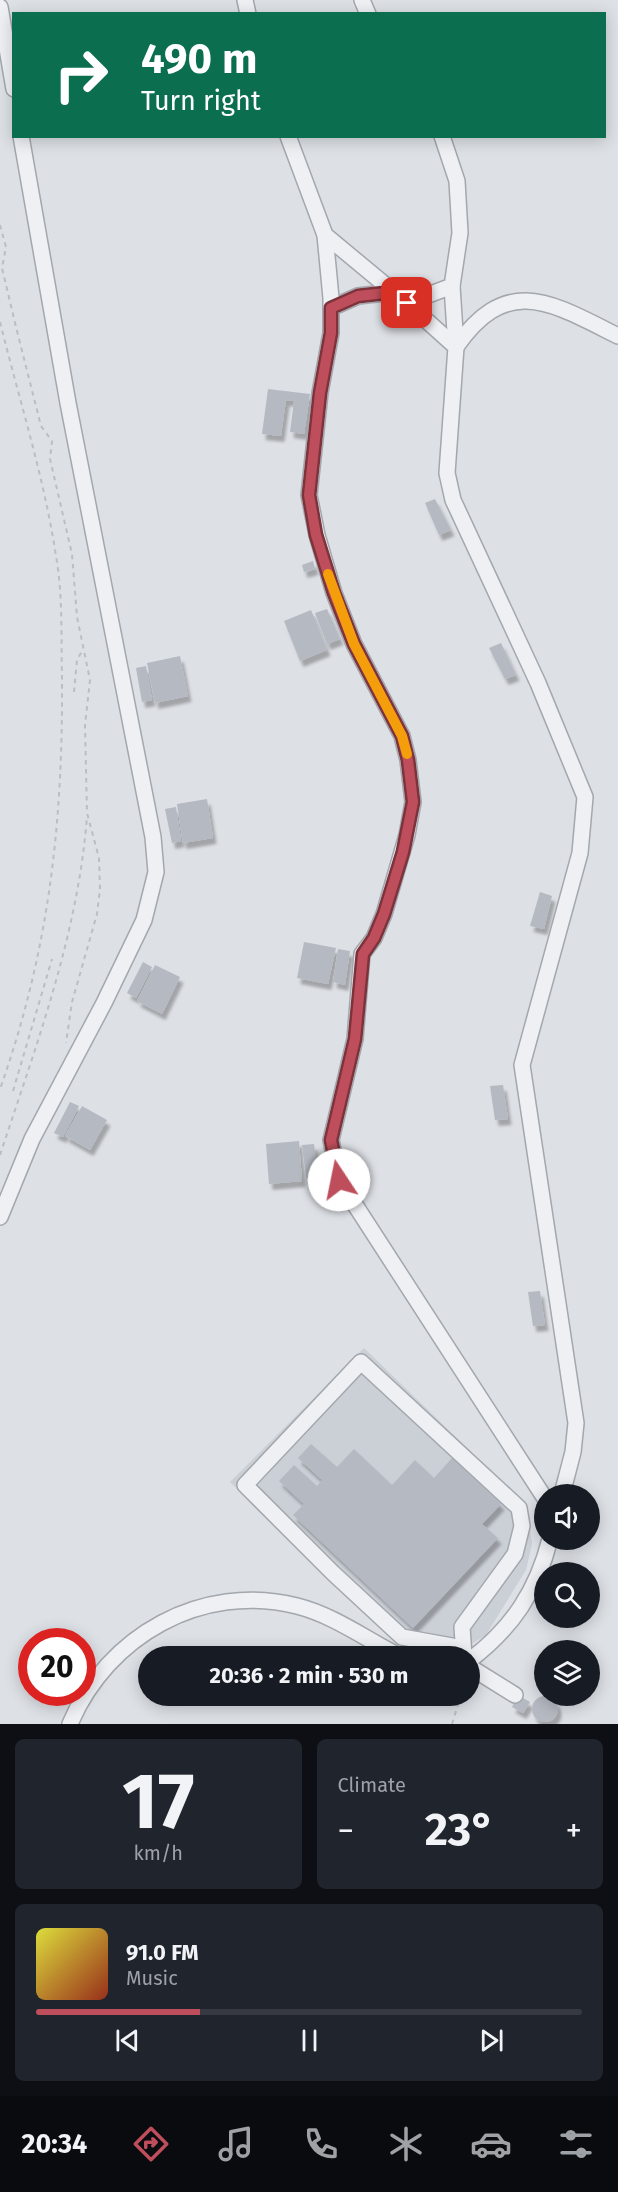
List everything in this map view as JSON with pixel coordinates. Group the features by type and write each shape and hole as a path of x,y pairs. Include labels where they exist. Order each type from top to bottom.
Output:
{"lane":[{"path":"0,7 12,77"},
{"path":"0,1217 32,1139 104,1003 144,920 156,872 153,837 98,557 21,138"},
{"path":"289,138 326,235 331,333 320,393 309,495 316,535 334,593 354,644 402,736 408,760 413,802 405,846 384,914 374,938 363,954 355,1039 331,1140 339,1180 536,1484"},
{"path":"443,138 457,181 460,233 452,286 456,347 447,473 453,500 538,683 585,797 580,853 522,1065 576,1422 573,1452 565,1484"},
{"path":"326,235 456,347"},
{"path":"407,303 452,286"},
{"path":"331,308 358,296 394,292"},
{"path":"456,347 471,324 496,307 524,300 549,303 618,336"},
{"path":"452,1646 402,1636 333,1573 245,1485 361,1362 519,1508 522,1526 515,1554 462,1627 463,1646"},
{"path":"480,1652 512,1623 534,1589 546,1550"},
{"path":"70,1724 87,1689 113,1657 129,1643 160,1622 218,1603 270,1600 298,1606 326,1617 380,1646"},
{"path":"480,1673 515,1695"}],"path":[{"path":"0,225 6,247 2,268 16,327 42,426 52,441 50,459 72,554 77,617 90,680 85,725 87,813 78,888 50,1006 0,1155"},
{"path":"0,322 50,517 57,559 62,709 59,822 51,893 37,968 0,1089"},
{"path":"74,692 77,660 83,650"},
{"path":"64,1053 72,1002 97,914 100,889 99,858 87,813"},
{"path":"14,1091 52,959"},
{"path":"41,1002 50,1006"},
{"path":"452,1724 458,1706"}],"shaded area":[{"path":"364,1348 527,1506 532,1544 526,1570 486,1635 468,1646 411,1646 390,1635 230,1482"}],"building":[{"path":"268,389 310,394 304,434 290,432 294,401 286,400 281,436 262,434"},
{"path":"435,499 451,530 439,535 425,503"},
{"path":"313,561 315,569 304,572 302,565"},
{"path":"327,609 340,639 327,644 315,613"},
{"path":"311,610 327,650 300,661 284,621"},
{"path":"501,643 516,675 505,679 489,648"},
{"path":"180,656 188,696 155,703 147,663"},
{"path":"146,666 152,700 142,702 136,668"},
{"path":"207,799 213,838 183,843 177,804"},
{"path":"176,807 181,841 172,843 165,809"},
{"path":"540,892 552,896 544,929 530,926"},
{"path":"304,942 336,948 328,984 297,978"},
{"path":"338,949 350,951 345,985 333,982"},
{"path":"143,962 152,967 136,998 127,993"},
{"path":"155,965 180,977 162,1014 137,1001"},
{"path":"503,1085 508,1119 495,1120 490,1086"},
{"path":"70,1102 79,1106 63,1137 54,1133"},
{"path":"82,1106 107,1120 90,1150 65,1136"},
{"path":"299,1141 302,1181 269,1184 266,1144"},
{"path":"314,1144 318,1177 306,1178 302,1145"},
{"path":"540,1291 545,1325 533,1326 528,1292"},
{"path":"311,1444 337,1467 354,1449 392,1485 415,1460 434,1478 452,1458 501,1504 482,1524 498,1538 413,1628 293,1515 304,1504 279,1481 294,1465 317,1486 322,1480 298,1458"},
{"path":"518,1695 530,1702 523,1713 512,1707"},
{"path":"534,1703 534,1706 557,1706 557,1714 550,1721 540,1721 533,1714"}],"slow traffic":[{"path":"328,574 354,644 402,736 407,754"}],"route":[{"path":"339,1180 331,1140 355,1039 363,954 374,938 384,914 399,868 413,802 408,760 402,736 354,644 334,593 316,535 309,495 320,393 331,333 331,308 358,296 394,292 407,303"}]}
